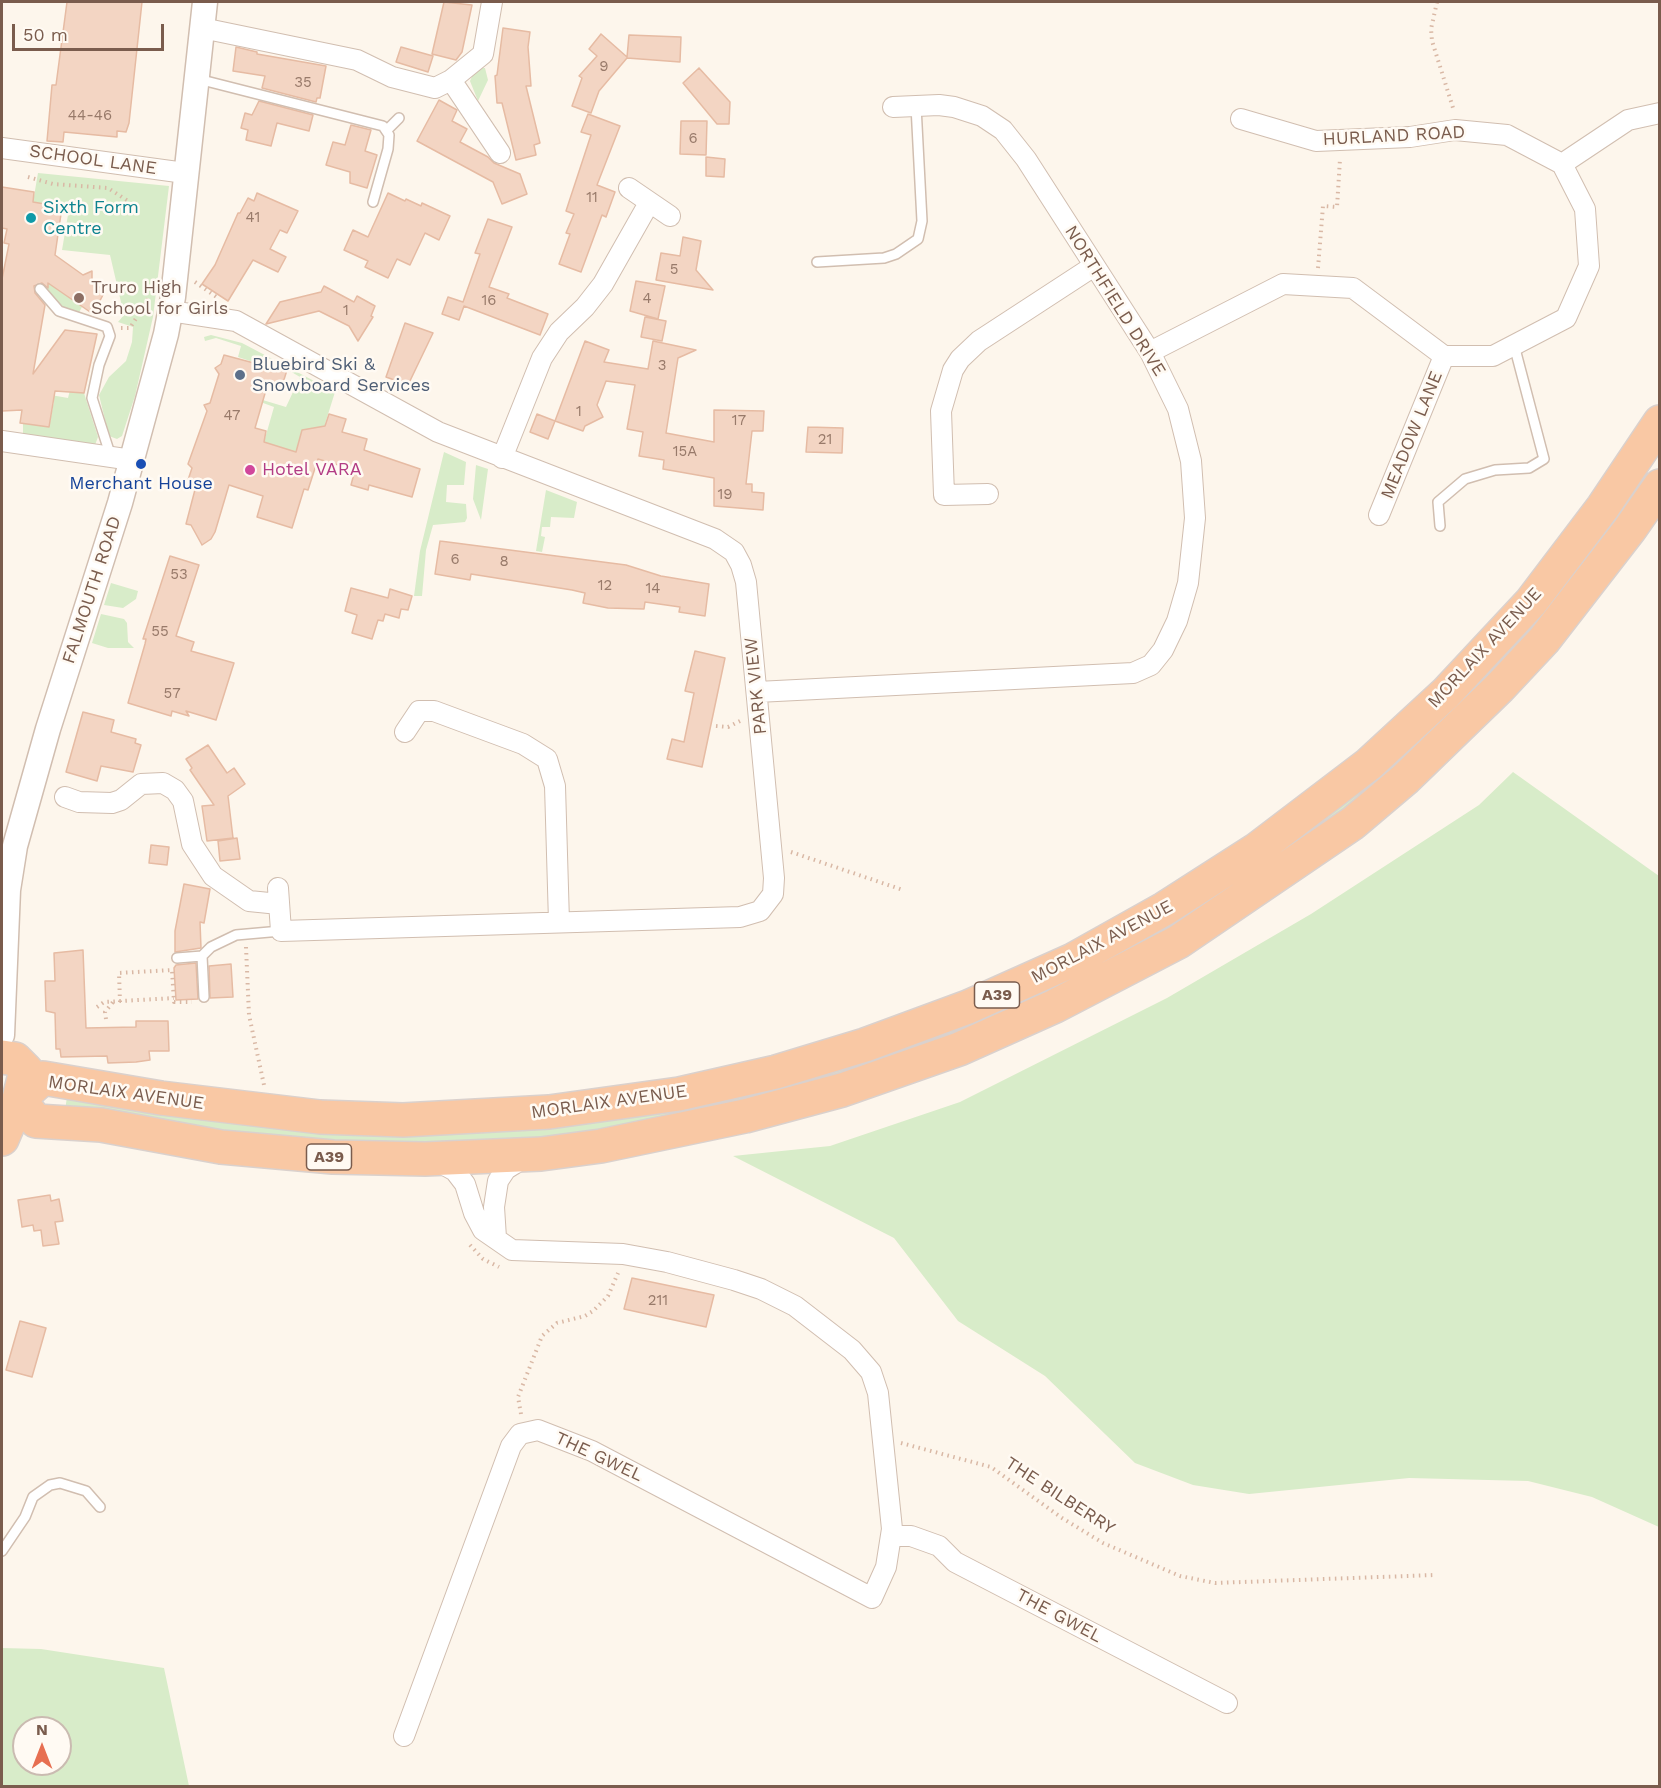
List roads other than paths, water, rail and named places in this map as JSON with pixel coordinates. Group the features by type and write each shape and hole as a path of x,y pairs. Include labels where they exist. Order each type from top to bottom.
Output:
{"highway":[{"name":"MORLAIX AVENUE","path":"1659,422 1603,507 1531,602 1446,693 1369,764 1292,825 1164,909 1073,960 968,1007 865,1046 776,1072 679,1094 549,1112 404,1120 320,1117 171,1099 43,1078 10,1100 36,1121 101,1125 221,1147 333,1157 425,1159 541,1154 601,1146 745,1116 842,1090 959,1049 1055,1006 1178,942 1301,861 1353,823 1405,779 1500,687 1544,640 1630,529 1659,486"},
{"path":"2,1057 15,1059 26,1070 10,1100"},
{"name":"A39","path":"2,1139 10,1100"}],"street":[{"name":"FALMOUTH ROAD","path":"2,1035 8,890 15,846 121,458 162,357 170,311 205,2"},
{"path":"202,28 357,60 392,77 435,88 451,80 483,54 492,2"},
{"path":"451,80 500,153"},
{"name":"NORTHFIELD DRIVE","path":"757,692 1113,676 1133,673 1151,664 1163,650 1185,596 1195,518 1191,461 1173,399 1150,352 1026,159 1003,130 970,110 939,105 893,107"},
{"path":"1150,352 1283,284 1353,288 1444,356 1493,356 1566,318 1588,266 1586,209 1562,164 1628,120 1659,113"},
{"name":"HURLAND ROAD","path":"1241,119 1316,141 1410,137 1455,130 1507,135 1562,164"},
{"name":"SCHOOL LANE","path":"2,148 185,173"},
{"path":"629,188 670,216"},
{"path":"502,458 542,358 559,332 585,307 603,284 649,203"},
{"path":"988,494 944,495 941,411 953,370 960,359 979,341 1094,266"},
{"name":"PARK VIEW","path":"170,311 236,321 438,432 715,539 734,552 746,582 771,845 773,894 766,906 754,914 740,917 281,932"},
{"name":"MEADOW LANE","path":"1379,515 1444,356"},
{"path":"2,441 121,458"},
{"path":"405,732 419,711 434,711 522,744 547,759 555,786 559,922"},
{"path":"65,797 79,802 112,803 121,800 141,784 163,783 175,790 183,801 192,844 213,876 249,901 279,896 281,932"},
{"path":"496,1238 494,1206 498,1181 506,1169 518,1160 541,1154"},
{"name":"THE GWEL","path":"404,1736 511,1446 520,1434 538,1430 592,1451 872,1598 886,1568 891,1536 878,1393 871,1372 852,1350 795,1306 761,1289 734,1280 667,1262 620,1254 512,1250 483,1230 477,1221 465,1184 455,1171 440,1161 425,1159"},
{"name":"THE GWEL","path":"891,1536 910,1536 939,1546 955,1562 1227,1703"}],"lane":[{"path":"196,78 369,121 387,130"},
{"path":"817,262 884,258 896,254 918,239 922,221 916,106"},
{"path":"373,202 388,149 387,130 399,118"},
{"path":"39,289 59,311 81,321 100,323 108,330 110,336 99,365 92,398 121,458"},
{"path":"1440,526 1438,502 1465,478 1496,470 1529,468 1544,459 1514,345"},
{"path":"177,958 202,956 226,939 245,933 281,932"},
{"path":"202,956 204,998"},
{"path":"2,1551 25,1517 33,1497 50,1485 60,1483 86,1491 100,1507"}],"place":[{"name":"Sixth Form Centre","path":"31,218"},
{"name":"Truro High School for Girls","path":"79,298"},
{"name":"Bluebird Ski & Snowboard Services","path":"240,375"},
{"name":"Merchant House","path":"141,464"},
{"name":"Hotel VARA","path":"250,470"}]}
